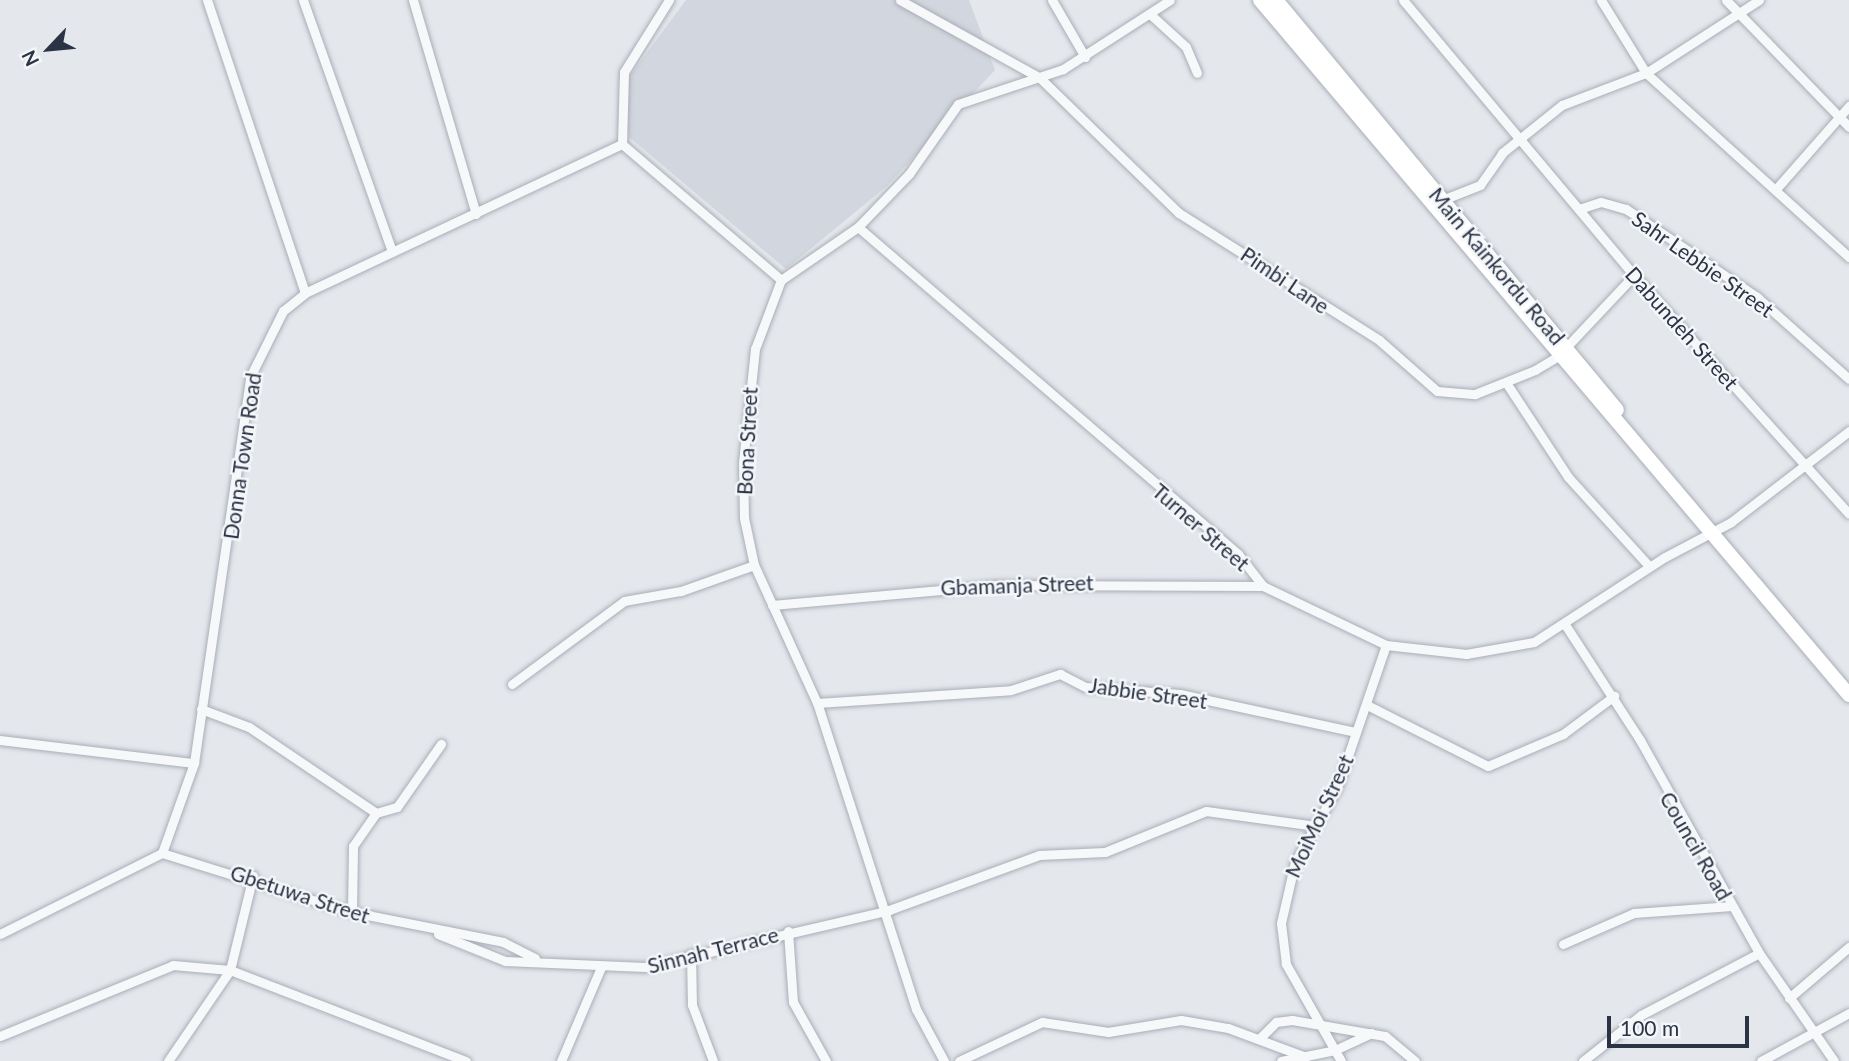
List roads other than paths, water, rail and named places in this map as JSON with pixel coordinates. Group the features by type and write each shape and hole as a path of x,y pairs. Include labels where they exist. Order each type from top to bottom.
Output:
{"main road":[{"name":"Main Kainkordu Road","path":"1260,0 1384,140 1716,532 1849,695"},
{"name":"Main Kainkordu Road","path":"1276,0 1384,140"},
{"path":"1716,532 1849,684"}],"street":[{"path":"207,0 305,293"},
{"path":"303,0 392,252"},
{"path":"413,0 476,214"},
{"path":"669,0 624,72 622,144 781,280 858,228 909,174 958,104 1040,78 1085,57 1170,0"},
{"name":"Pimbi Lane","path":"900,0 1040,78 1179,213 1379,340 1437,391 1475,394 1507,384 1561,352 1634,275"},
{"path":"1052,0 1085,57"},
{"name":"Dabundeh Street","path":"1403,0 1634,275 1849,514"},
{"path":"1601,0 1646,74 1849,257"},
{"path":"1726,0 1849,127"},
{"path":"1440,207 1480,185 1520,138 1562,105 1646,74 1759,0"},
{"path":"1151,15 1186,47 1197,73"},
{"path":"1776,189 1849,106"},
{"name":"Donna Town Road","path":"162,853 194,763 250,377 284,311 305,293 622,144"},
{"name":"Sahr Lebbie Street","path":"1579,209 1601,202 1626,209 1757,298 1849,379"},
{"name":"Turner Street","path":"858,228 1238,554 1263,586 1386,645 1497,652 1566,626 1649,566 1716,532 1849,431"},
{"name":"Bona Street","path":"781,280 755,349 749,390 744,519 754,565 817,704 889,910 916,1009 944,1061"},
{"path":"1507,384 1568,477 1649,566"},
{"path":"512,684 624,601 681,591 754,565"},
{"name":"Gbamanja Street","path":"772,605 1010,584 1263,586"},
{"name":"Council Road","path":"1566,626 1614,696 1759,953 1789,998 1816,1031 1834,1061"},
{"name":"MoiMoi Street","path":"1342,1061 1318,1025 1282,945 1286,890 1370,706 1386,645"},
{"name":"Jabbie Street","path":"817,704 1011,690 1060,674 1086,687 1180,694 1356,732"},
{"path":"1370,706 1489,765 1563,734 1614,696"},
{"path":"201,709 249,727 376,813"},
{"path":"0,740 194,763"},
{"path":"352,912 353,846 376,813 397,807 441,744"},
{"name":"Sinnah Terrace","path":"438,934 495,960 536,958 601,967 645,967 691,954 889,910 1039,855 1105,852 1206,811 1316,826"},
{"path":"0,934 162,853"},
{"name":"Gbetuwa Street","path":"162,853 253,876 352,912 438,934"},
{"path":"168,1061 230,970 253,876"},
{"path":"1563,944 1634,913 1732,906"},
{"path":"788,932 793,1002 826,1061"},
{"name":"Sinnah Terrace","path":"438,934 503,942 536,958"},
{"path":"1789,998 1849,947"},
{"path":"1583,1061 1641,1015 1759,953"},
{"path":"691,954 692,1005 713,1061"},
{"path":"0,1036 161,966 230,970 466,1061"},
{"path":"561,1061 601,967"},
{"path":"1761,1061 1849,1013"},
{"path":"959,1061 1042,1022 1108,1032 1205,1021 1260,1038 1306,1057"},
{"path":"1260,1038 1276,1022 1318,1025 1371,1033 1415,1061"},
{"path":"1281,1061 1335,1050 1371,1033"}]}
